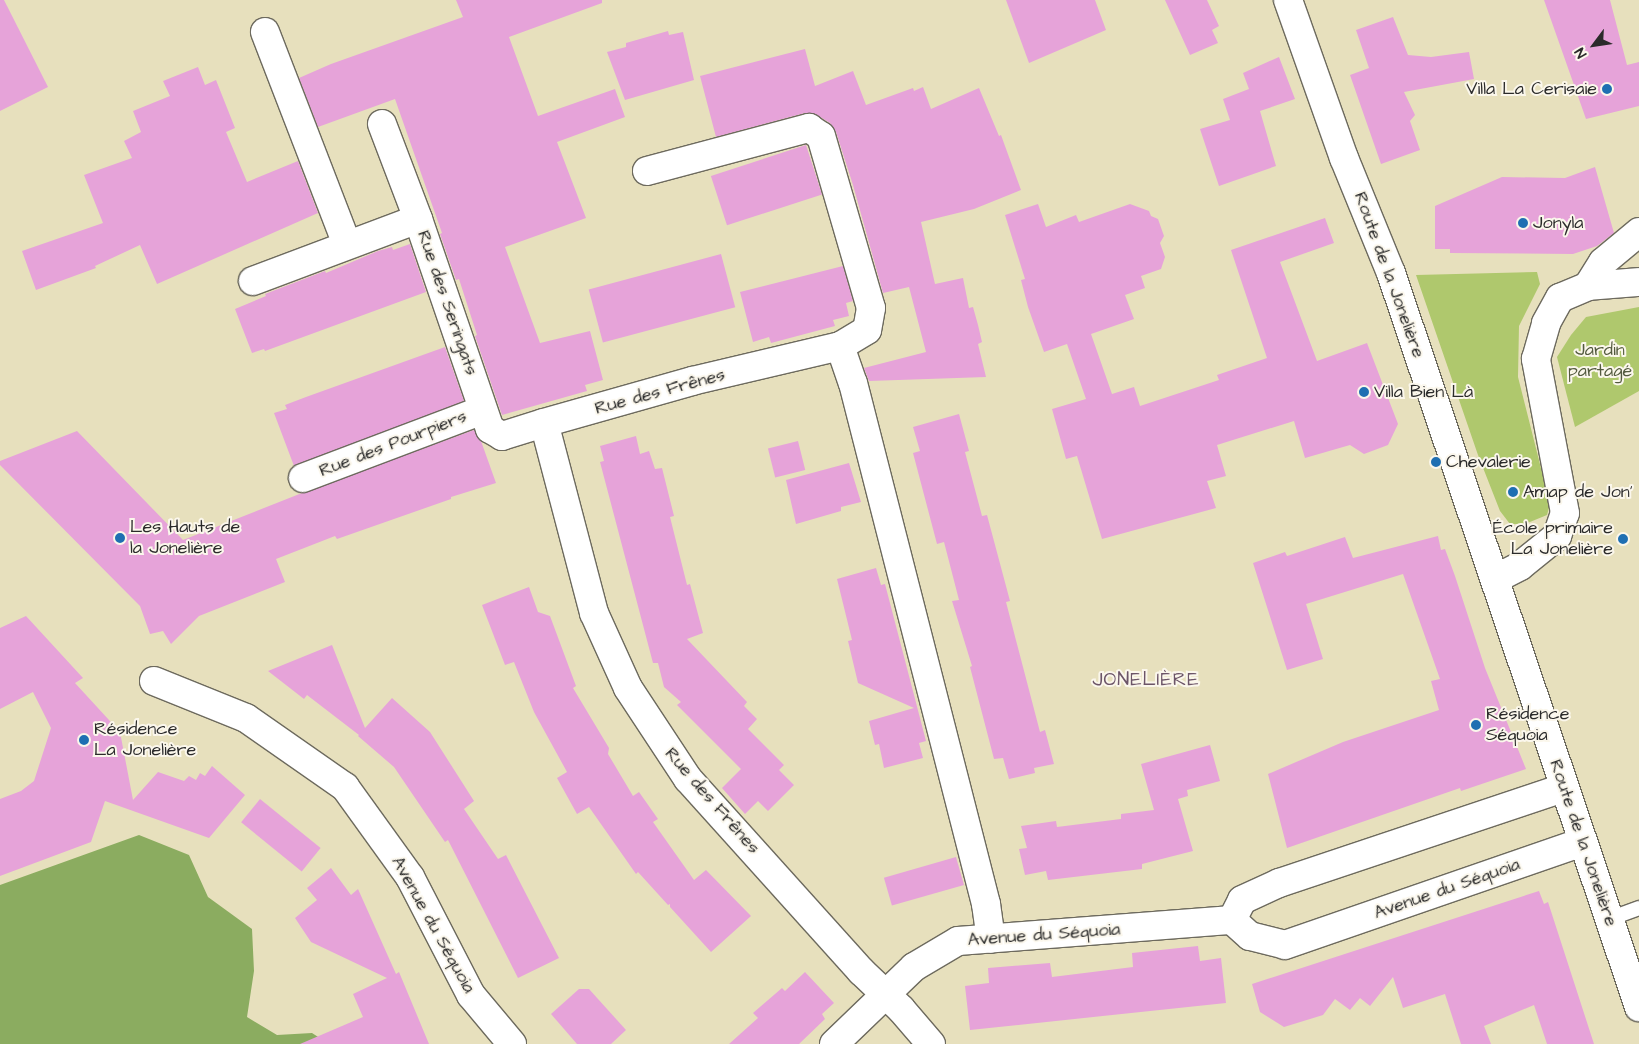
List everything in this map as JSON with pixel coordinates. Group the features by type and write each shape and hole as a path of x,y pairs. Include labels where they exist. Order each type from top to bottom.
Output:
{"street":[{"name":"Route de la Jonelière","path":"1288,0 1344,158 1391,273 1563,788 1639,1008"},
{"path":"265,32 347,246"},
{"name":"Rue des Seringats","path":"382,124 418,219 490,429 502,436 544,423"},
{"name":"Rue des Frênes","path":"647,171 809,128 821,136 871,308 867,330 840,346 692,381 544,423 594,613 628,688 688,779 861,971 885,993 931,1044"},
{"path":"252,281 418,219"},
{"path":"1588,286 1603,262 1639,232"},
{"path":"1494,579 1520,566 1557,536 1565,513 1536,360 1546,322 1560,298 1588,286 1639,282"},
{"path":"840,346 853,384 986,904 990,938"},
{"name":"Rue des Pourpiers","path":"303,478 483,410"},
{"name":"Avenue du Séquoia","path":"154,682 246,718 345,787 410,877 471,995 512,1044"},
{"path":"1232,920 1242,900 1279,883 1563,788"},
{"name":"Avenue du Séquoia","path":"834,1044 914,967 958,941 1232,920 1250,936 1285,945 1582,842"}],"lane":[{"path":"1609,919 1639,908"}],"green space":[{"path":"1537,272 1540,284 1519,326 1518,377 1550,504 1547,515 1525,524 1510,524 1500,511 1478,455 1416,275"},
{"name":"Jardin partagé","path":"1639,307 1639,391 1575,427 1557,357 1571,335 1586,317"},
{"path":"139,835 189,855 208,897 252,929 254,971 247,1017 277,1035 312,1033 329,1044 0,1044 0,885"}],"building":[{"path":"0,0 4,0 48,87 0,111"},
{"path":"456,0 602,0 602,3 509,37 538,116 615,89 625,117 557,142 586,218 505,247 540,343 590,331 603,380 585,385 587,391 502,415 475,336 477,335 459,279 456,280 440,234 442,233 395,99 318,127 299,78 331,64 463,17"},
{"path":"1006,0 1095,0 1106,30 1029,63"},
{"path":"1165,0 1207,0 1219,26 1212,30 1218,43 1190,55"},
{"path":"1544,0 1610,0 1627,65 1639,62 1639,106 1586,119"},
{"path":"1393,17 1408,55 1431,57 1469,52 1474,79 1404,92 1415,115 1410,121 1420,150 1381,164 1350,75 1369,68 1356,30"},
{"path":"668,31 669,35 683,32 694,80 625,100 607,52 626,47 626,43"},
{"path":"805,49 815,86 853,71 866,105 913,88 914,91 923,87 931,109 979,88 999,136 1001,135 1021,190 974,209 921,222 935,284 963,278 969,308 973,307 982,342 978,344 986,377 869,381 864,368 926,352 909,287 883,293 853,185 836,132 830,123 817,115 805,113 716,137 700,76"},
{"path":"1279,57 1295,99 1260,111 1276,166 1219,186 1200,129 1230,120 1223,99 1249,89 1243,73"},
{"path":"198,67 205,85 216,80 235,128 226,132 247,182 298,161 318,213 157,284 140,245 95,266 96,268 36,290 22,251 103,223 84,175 132,158 124,141 141,132 133,111 170,96 163,81"},
{"path":"806,145 822,194 727,225 711,176"},
{"name":"Jonyla","path":"1595,167 1614,233 1597,246 1573,254 1450,253 1450,249 1435,249 1435,206 1502,177 1565,178"},
{"path":"1038,204 1046,227 1076,215 1079,222 1130,204 1149,211 1151,216 1158,219 1164,236 1160,243 1165,257 1161,269 1141,276 1145,288 1125,295 1134,319 1091,334 1112,394 1134,387 1140,406 1219,380 1217,375 1267,358 1231,250 1325,218 1334,243 1280,262 1317,361 1367,343 1398,424 1388,445 1364,454 1350,445 1305,458 1294,421 1217,445 1226,476 1207,481 1216,508 1102,539 1077,456 1066,459 1052,409 1086,399 1067,344 1044,352 1028,307 1021,280 1025,279 1005,215"},
{"path":"410,244 426,292 265,351 264,349 252,353 235,309 266,296 265,294 325,271 326,273 378,251 392,247 393,250"},
{"path":"721,254 735,307 603,343 589,289"},
{"path":"843,266 853,301 846,303 849,316 833,320 835,326 771,343 769,337 753,342 740,292"},
{"path":"445,347 464,401 294,466 274,413 287,409 285,405"},
{"path":"959,414 969,451 965,452 982,516 987,515 1010,601 1006,602 1040,732 1045,730 1054,764 1034,768 1035,773 1009,779 1003,758 994,759 970,667 972,666 952,601 959,600 944,542 937,544 913,453 920,451 913,427"},
{"name":"Les Hauts de la Jonelière","path":"474,430 481,441 496,483 451,497 451,499 337,539 335,536 276,559 285,582 199,616 171,644 163,631 150,634 140,606 0,465 0,461 77,431 183,540 302,493"},
{"path":"636,436 640,454 649,451 655,469 662,468 674,516 670,517 687,585 690,584 703,633 687,639 747,702 744,706 757,719 748,729 784,765 779,770 794,785 768,811 758,801 745,814 722,788 741,769 677,705 681,702 664,687 658,663 653,663 600,462 604,461 600,446"},
{"path":"798,441 805,470 775,478 768,448"},
{"path":"849,463 861,502 841,507 841,511 796,524 786,480"},
{"path":"1438,536 1441,550 1445,549 1455,576 1485,668 1526,769 1461,791 1460,788 1287,848 1268,774 1343,742 1439,710 1431,681 1440,679 1403,574 1306,604 1323,659 1287,670 1253,563 1285,552 1287,556 1345,537 1353,558"},
{"path":"876,568 881,585 885,584 926,741 919,743 923,758 884,768 879,744 875,745 869,721 914,708 858,683 848,641 852,640 837,579"},
{"path":"529,587 538,612 550,616 576,686 573,688 609,748 608,754 633,796 639,792 658,819 653,822 694,880 706,870 751,916 711,952 670,907 670,904 668,905 638,872 636,874 589,807 577,814 557,778 567,772 534,712 514,662 505,665 482,605"},
{"name":"Résidence La Jonelière","path":"26,616 83,678 75,683 120,732 133,800 158,772 184,781 189,776 196,780 200,773 205,776 212,766 245,795 209,838 105,801 91,842 0,876 0,799 21,791 34,781 51,728 33,692 0,709 0,628"},
{"path":"332,645 365,728 392,698 430,732 474,801 464,809 498,859 506,855 559,958 518,978 448,840 445,842 394,767 359,735 307,695 304,699 268,671"},
{"path":"1210,745 1220,781 1187,790 1188,796 1178,799 1193,851 1142,864 1142,869 1048,880 1046,871 1025,875 1019,849 1027,848 1021,826 1056,821 1057,827 1121,819 1121,814 1154,810 1141,764"},
{"path":"260,799 321,848 302,871 241,822"},
{"path":"956,857 964,885 892,906 884,878"},
{"path":"331,868 351,895 358,889 396,974 399,972 429,1044 300,1044 363,1017 353,994 387,978 311,942 295,918 317,900 307,888"},
{"path":"1539,891 1544,904 1548,902 1594,1044 1547,1044 1534,1005 1484,1026 1491,1044 1461,1044 1445,994 1403,1008 1393,977 1370,1006 1360,998 1350,1010 1335,999 1323,1015 1284,1027 1260,1012 1252,984"},
{"path":"1198,946 1200,961 1221,958 1226,1003 970,1030 965,986 989,983 988,968 1050,963 1052,977 1133,967 1132,953"},
{"path":"805,972 834,1003 822,1014 825,1019 799,1044 729,1044 758,1018 753,1013 782,988 785,991"},
{"path":"579,989 589,989 626,1030 611,1044 577,1044 551,1014"}],"place":[{"name":"Villa La Cerisaie","path":"1607,89"},
{"name":"Jonyla","path":"1523,223"},
{"name":"Villa Bien Là","path":"1364,392"},
{"name":"Chevalerie","path":"1436,462"},
{"name":"Amap de Jon'","path":"1513,492"},
{"name":"Les Hauts de la Jonelière","path":"120,538"},
{"name":"École primaire La Jonelière","path":"1623,539"},
{"name":"Résidence Séquoia","path":"1476,725"},
{"name":"Résidence La Jonelière","path":"84,740"}],"district":[{"name":"JONELIÈRE","path":"1146,680"}]}
